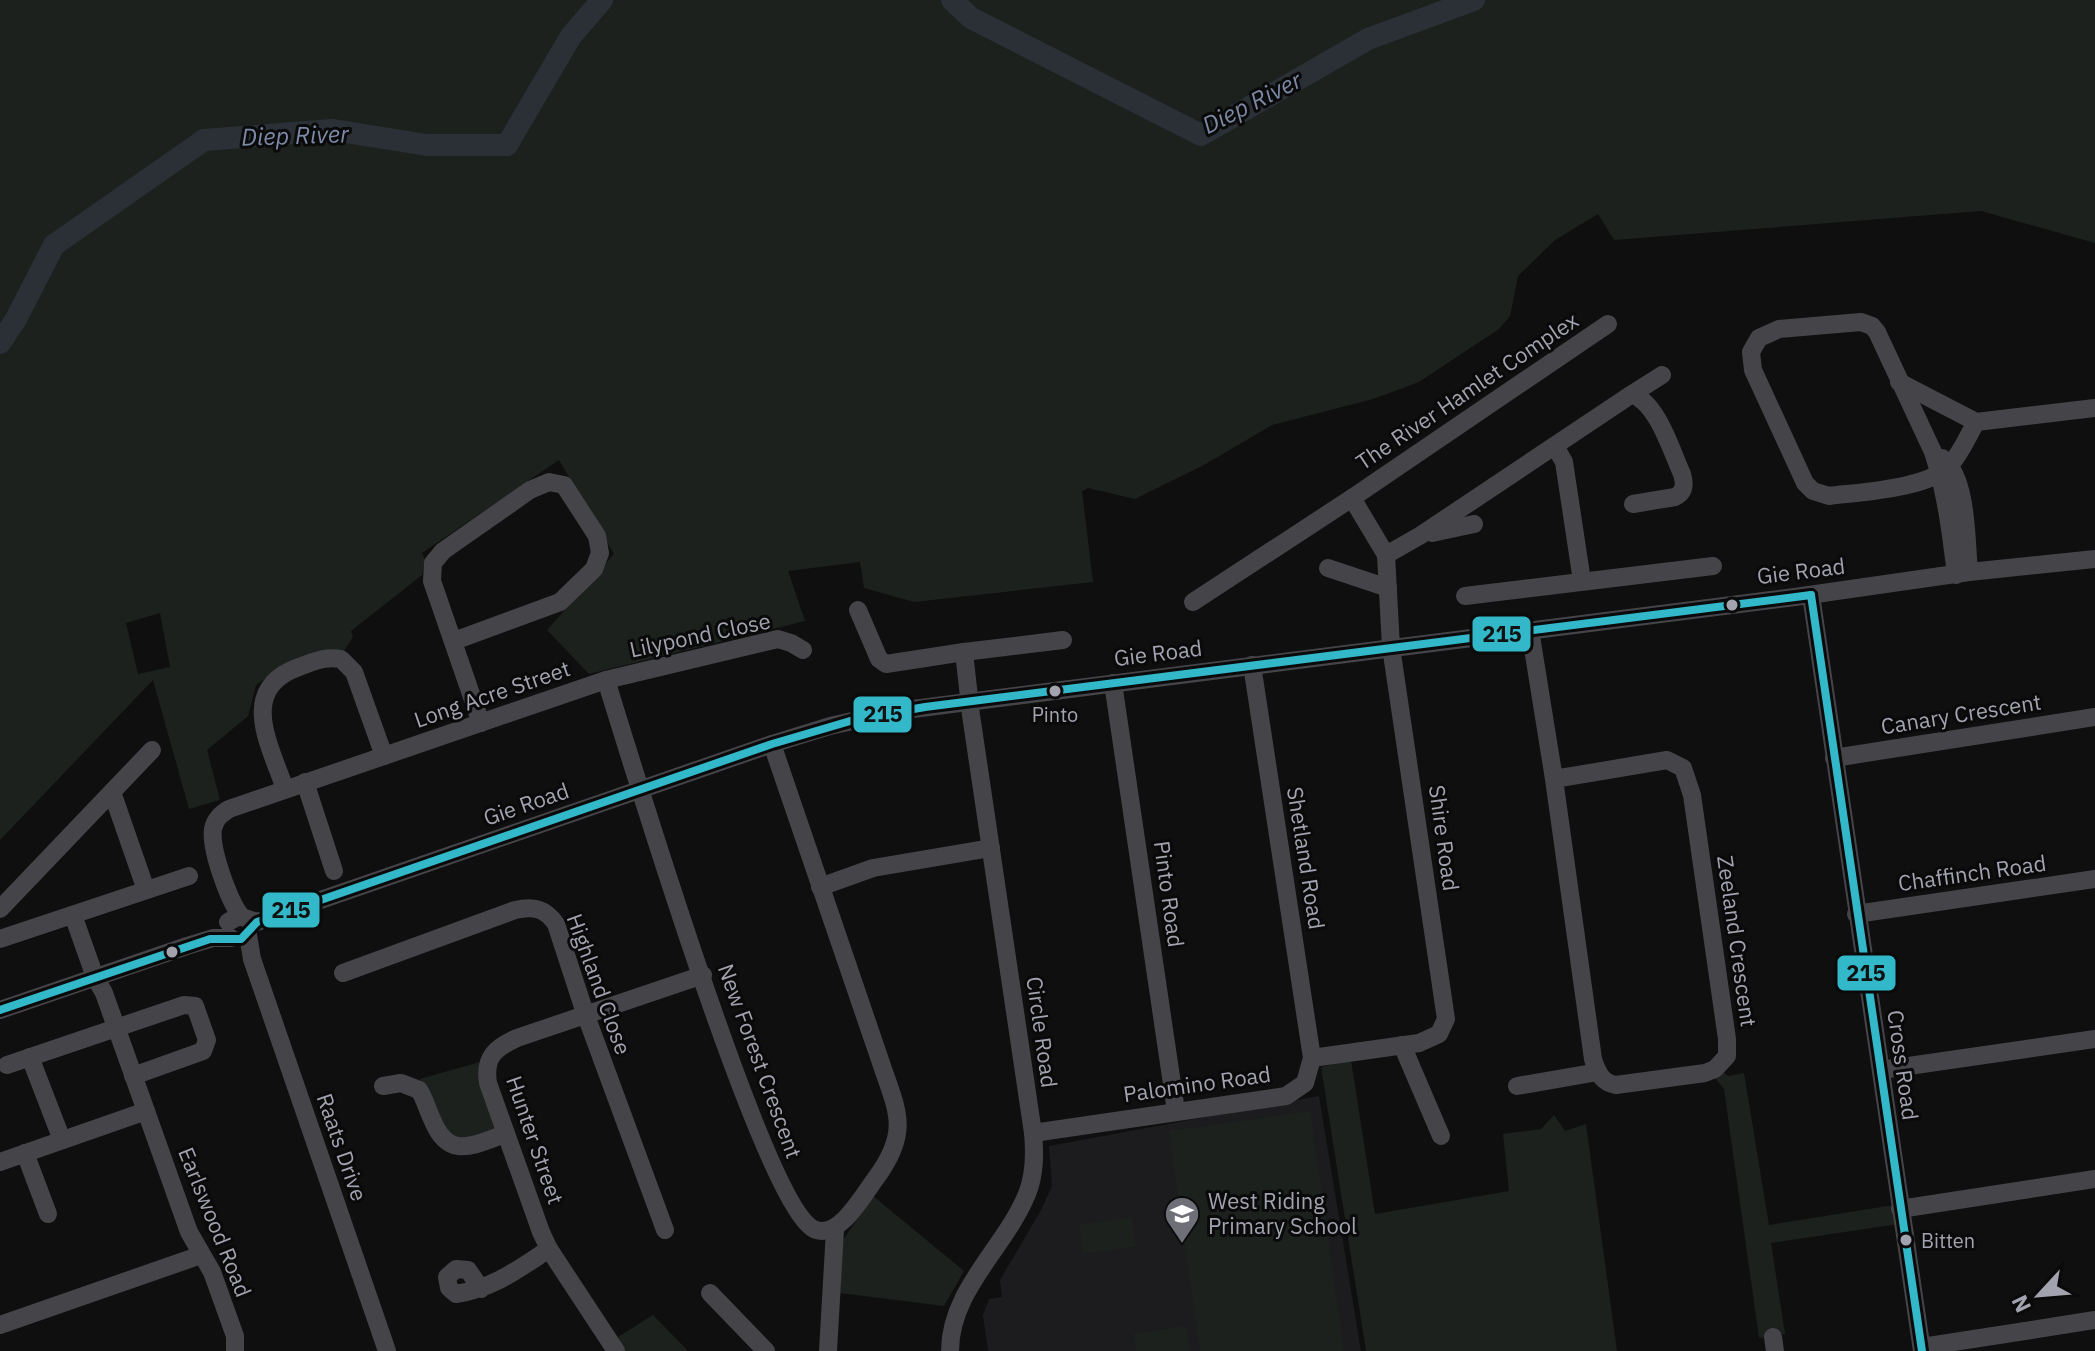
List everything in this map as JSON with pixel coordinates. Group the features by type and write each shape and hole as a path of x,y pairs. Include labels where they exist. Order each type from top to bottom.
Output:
{"street":[{"path":"1962,574 1962,501 1956,476 1945,469 1933,452 1872,326 1861,322 1779,329 1759,338 1751,352 1753,370 1805,483 1813,491 1829,496 1903,487 1945,469 1976,422"},
{"name":"The River Hamlet Complex","path":"1193,602 1608,324"},
{"path":"1386,555 1662,375"},
{"path":"1899,382 1976,422 2095,408"},
{"path":"1632,394 1642,398 1651,408 1682,474 1684,485 1675,497 1633,504"},
{"path":"1555,446 1564,462 1582,581"},
{"path":"454,641 560,602 594,569 600,553 597,536 564,485 549,482 530,490 435,558 432,581 481,723"},
{"name":"The River Hamlet Complex","path":"1352,498 1386,555 1391,647"},
{"path":"1421,535 1474,524"},
{"name":"Gie Road","path":"0,1010 101,982 237,926 772,744 857,719 1391,647 2095,559"},
{"path":"1465,596 1713,566"},
{"path":"1328,568 1388,588"},
{"name":"Cross Road","path":"1811,595 1922,1349"},
{"path":"858,610 879,659 886,664 1063,640"},
{"path":"1517,1086 1598,1072 1593,1059 1530,630"},
{"name":"Lilypond Close","path":"606,680 778,639 803,650"},
{"name":"Shire Road","path":"1391,647 1446,1019 1439,1034 1419,1043 1402,1045"},
{"name":"Circle Road","path":"950,1351 952,1330 961,1304 1026,1196 1034,1163 1033,1133 964,652"},
{"path":"285,789 262,722 264,697 269,687 287,671 320,659 341,659 354,672 384,756"},
{"name":"Shetland Road","path":"1252,665 1312,1058"},
{"name":"Long Acre Street","path":"237,926 213,839 219,816 229,809 606,680 641,790"},
{"name":"Pinto Road","path":"1113,683 1176,1111"},
{"name":"Canary Crescent","path":"1834,758 2095,717"},
{"path":"772,744 896,1108 898,1126 893,1152 835,1230 828,1351"},
{"path":"0,909 149,752 161,769"},
{"name":"Zeeland Crescent","path":"1554,779 1667,760 1683,768 1692,795 1727,1056 1711,1071 1640,1083 1611,1084 1598,1072"},
{"path":"305,782 334,871"},
{"name":"New Forest Crescent","path":"641,790 736,1079 778,1178 809,1225 817,1231 835,1230"},
{"path":"112,792 146,890"},
{"path":"820,887 873,868 991,848"},
{"path":"1,938 189,876"},
{"name":"Chaffinch Road","path":"1856,914 2095,879"},
{"name":"Highland Close","path":"343,973 515,910 533,908 550,915 556,924 585,1013 665,1230"},
{"name":"Earlswood Road","path":"77,913 189,1232 212,1272 235,1336 235,1351"},
{"name":"Raats Drive","path":"237,926 252,959 387,1351"},
{"name":"Hunter Street","path":"616,1351 549,1249 505,1134 488,1083 486,1066 490,1056 500,1046 517,1038 703,975"},
{"path":"7,1065 190,1004 195,1006 207,1040 203,1051 133,1076"},
{"path":"1881,1070 2095,1039"},
{"path":"1312,1058 1402,1045 1441,1136"},
{"path":"30,1057 62,1140"},
{"name":"Palomino Road","path":"1033,1133 1286,1096 1305,1083 1312,1058"},
{"path":"383,1086 401,1083 419,1090 439,1136 453,1146 475,1145 505,1134"},
{"path":"0,1162 146,1111"},
{"path":"25,1153 48,1214"},
{"path":"1900,1209 2095,1179"},
{"path":"481,1289 504,1279 549,1249"},
{"path":"0,1325 201,1255"},
{"path":"710,1293 766,1351"},
{"path":"1922,1349 2095,1320"}],"shaded area":[{"path":"0,0 2095,0 2095,243 1981,211 1614,240 1598,214 1555,240 1518,276 1510,316 1499,329 1419,382 1373,399 1272,425 1204,465 1135,499 1088,488 1082,491 1093,582 914,602 864,588 860,562 788,571 805,621 589,674 547,630 614,554 559,460 422,553 425,560 422,575 351,631 353,637 344,651 283,666 256,685 248,716 207,750 220,800 189,809 153,680 0,840","holes":["160,613 170,667 138,674 126,623"]},
{"path":"1351,1060 1375,1214 1509,1191 1503,1134 1541,1129 1554,1115 1565,1131 1586,1124 1617,1351 1366,1351 1321,1067"},
{"path":"483,1061 505,1133 465,1145 437,1133 420,1079"},
{"path":"1722,1071 1728,1076 1744,1073 1769,1225 1894,1205 1898,1224 1771,1243 1785,1334 1759,1338 1724,1089 1714,1077"},
{"name":"West Riding Primary School","path":"1319,1096 1361,1351 988,1351 983,1315 989,1299 1002,1297 1000,1280 1052,1186 1049,1146"},
{"path":"1310,1111 1344,1351 1200,1351 1169,1131"},
{"path":"873,1196 964,1271 944,1306 840,1293 843,1240"},
{"path":"1131,1217 1136,1246 1083,1254 1079,1225"},
{"path":"653,1315 688,1351 624,1351 618,1337"},
{"path":"1186,1326 1190,1351 1136,1351 1133,1334"}],"waterway":[{"name":"Diep River","path":"0,343 16,319 54,245 204,140 333,130 427,145 507,145 571,36 602,0"},
{"name":"Diep River","path":"952,0 971,18 1201,135 1368,39 1474,0"}],"transit line":[{"name":"215","path":"1811,595 1922,1351"},
{"name":"215","path":"0,1010 210,939 241,939 257,922 772,744 857,719 925,707 1811,595"}],"place":[{"name":"Pinto","path":"1055,691"},
{"name":"Bitten","path":"1906,1240"},
{"name":"West Riding Primary School","path":"1182,1245"}]}
